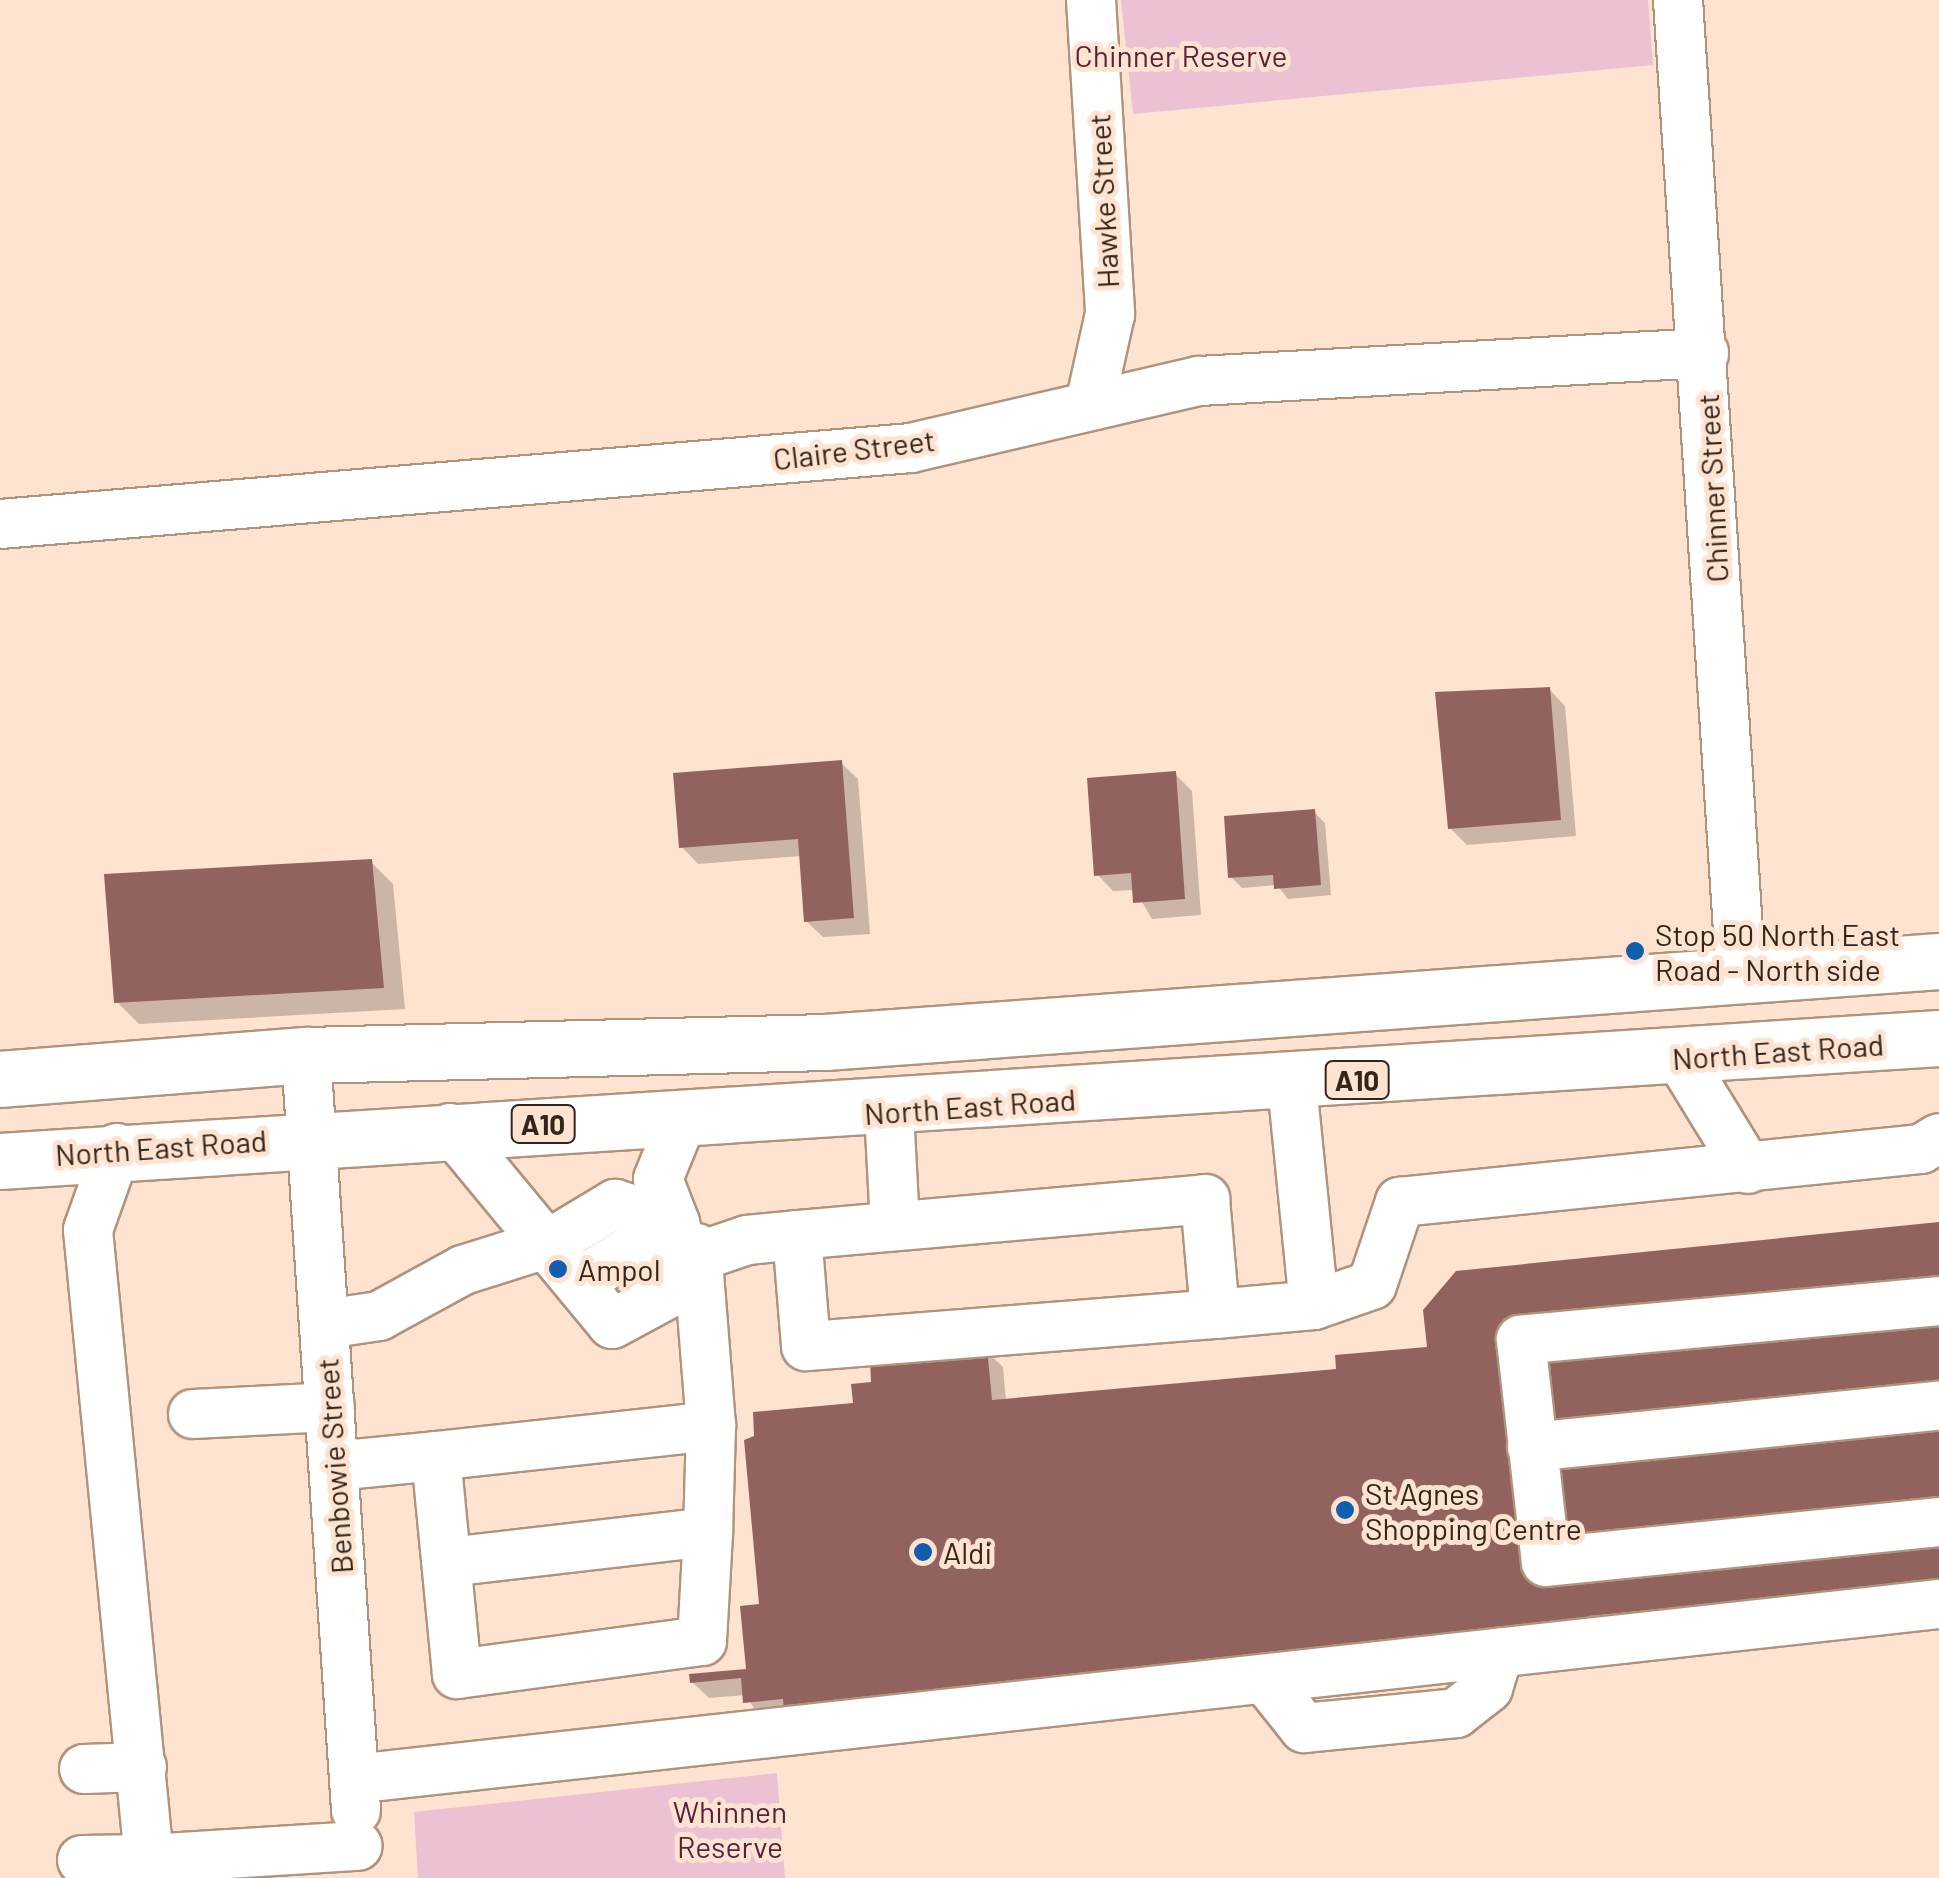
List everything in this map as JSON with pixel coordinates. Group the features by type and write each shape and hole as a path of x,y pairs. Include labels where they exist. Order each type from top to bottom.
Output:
{"main road":[{"path":"0,1079 306,1055 825,1042 1939,961"},
{"path":"1084,1023 1269,1056 1292,1085"},
{"name":"North East Road","path":"0,1162 117,1148 450,1128 889,1112 1939,1038"}],"street":[{"name":"Hawke Street","path":"1091,0 1110,314 1092,400"},
{"name":"Chinner Street","path":"1678,0 1704,353 1741,976"},
{"name":"Claire Street","path":"0,524 911,448 1092,400 1199,381 1704,353"},
{"name":"Benbowie Street","path":"306,1055 359,1862"},
{"path":"1680,1058 1748,1169"},
{"path":"1292,1085 1314,1305"},
{"path":"889,1112 895,1226"},
{"path":"436,1456 457,1674 702,1641 711,1426 689,1239 658,1179 683,1118"},
{"path":"450,1128 581,1282"},
{"path":"797,1235 806,1346 1216,1314 1314,1305 1372,1285 1400,1202 1921,1149 1939,1138"},
{"path":"117,1148 88,1230 149,1859"},
{"path":"581,1282 615,1204 689,1239 797,1235 1205,1199 1216,1314"},
{"path":"326,1324 379,1316 463,1270 581,1282 670,1260 689,1239"},
{"path":"1939,1301 1522,1340 1546,1562 1939,1522"},
{"path":"1532,1448 1939,1406"},
{"path":"193,1414 330,1407"},
{"path":"334,1466 711,1426"},
{"path":"447,1562 708,1532"},
{"path":"354,1778 1939,1604"},
{"path":"84,1770 142,1766"},
{"path":"82,1860 359,1862"}],"green space":[{"name":"Chinner Reserve","path":"1121,0 1648,0 1653,65 1133,114"},
{"name":"Whinnen Reserve","path":"777,1773 785,1878 418,1878 414,1812"}],"building":[{"path":"1550,687 1561,820 1448,829 1435,692"},
{"path":"842,760 854,918 804,922 798,839 679,848 673,773"},
{"path":"1176,771 1185,899 1133,903 1131,873 1094,876 1087,778"},
{"path":"1315,809 1321,885 1274,889 1273,875 1228,878 1224,816"},
{"path":"372,859 384,988 114,1003 104,874"},
{"name":"St Agnes Shopping Centre","path":"1939,1222 1939,1581 1588,1616 1590,1632 784,1711 783,1699 743,1703 741,1678 690,1683 689,1674 746,1669 740,1606 759,1604 744,1440 754,1436 753,1412 853,1403 851,1384 871,1382 870,1359 987,1348 992,1400 1336,1369 1335,1355 1427,1347 1423,1310 1456,1271"}],"place":[{"name":"Stop 50 North East Road - North side","path":"1635,951"},
{"name":"Ampol","path":"558,1269"},
{"name":"St Agnes Shopping Centre","path":"1345,1510"},
{"name":"Aldi","path":"923,1552"}]}
